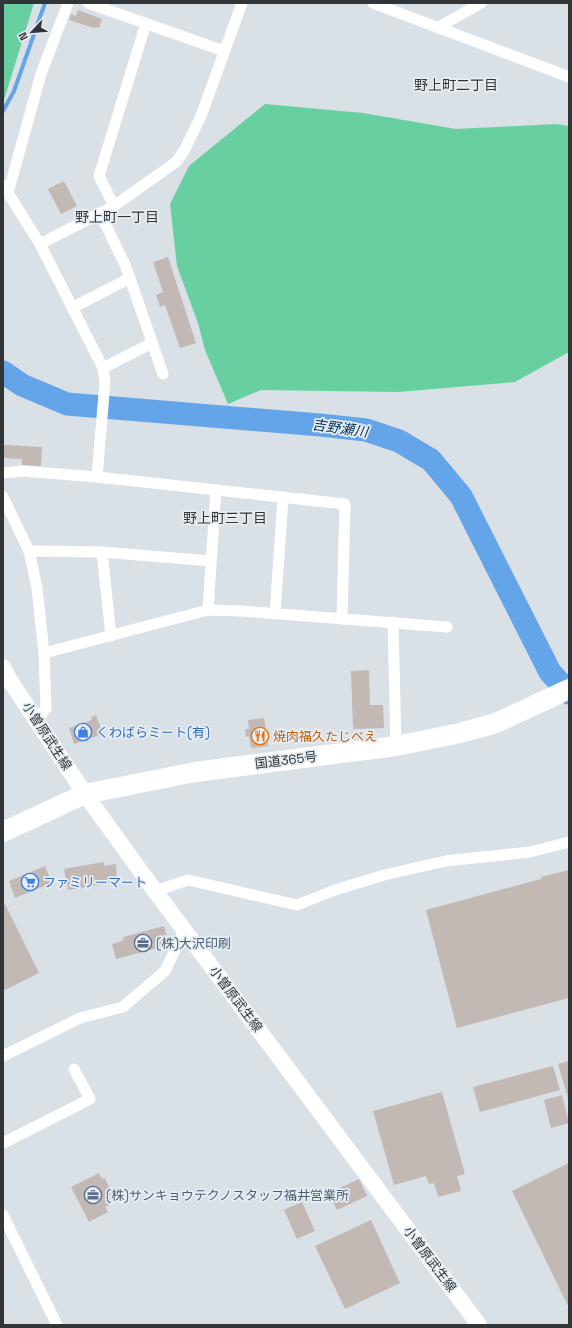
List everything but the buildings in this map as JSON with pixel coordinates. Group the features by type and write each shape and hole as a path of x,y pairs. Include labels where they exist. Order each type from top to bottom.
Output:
{"highway":[{"name":"国道365号","path":"3,832 85,794 195,772 396,746 460,733 496,723 569,689"}],"main road":[{"name":"小曽原武生線","path":"3,667 9,679 85,794 155,891 479,1325"}],"street":[{"path":"68,3 41,74 5,189 40,244 103,368 105,382 97,476"},
{"path":"88,3 224,51"},
{"path":"40,244 114,206 176,162 184,151 201,116 242,3"},
{"path":"373,3 569,77"},
{"path":"439,27 481,3"},
{"path":"114,206 98,176 146,23"},
{"path":"100,213 126,267 163,374"},
{"path":"72,308 130,278"},
{"path":"103,368 152,343"},
{"path":"3,473 22,471 97,476 345,504 342,619"},
{"path":"208,610 216,490"},
{"path":"3,496 29,552 37,588 44,653 46,708 37,721"},
{"path":"275,614 283,498"},
{"path":"29,552 102,552 211,561"},
{"path":"102,552 111,636"},
{"path":"44,653 208,610 447,626"},
{"path":"393,622 396,746"},
{"path":"155,891 188,880 297,905 335,890 384,875 446,861 530,852 569,842"},
{"path":"3,1056 80,1018 123,1007 165,971 184,930"},
{"path":"3,1143 90,1099 74,1069"},
{"path":"3,1215 57,1325"}],"green space":[{"path":"3,3 34,3 3,103"},
{"path":"265,104 363,113 456,129 556,124 569,126 569,352 515,382 398,392 261,390 228,404 205,350 198,323 177,266 170,204 189,166"}],"waterway":[{"path":"3,111 14,91 45,3"},
{"name":"吉野瀬川","path":"3,372 22,385 67,404 366,430 399,441 431,460 461,496 550,672 569,693"}],"place":[{"name":"くわばらミート(有)","path":"83,732"},
{"name":"焼肉福久たじべえ","path":"260,736"},
{"name":"ファミリーマート","path":"30,882"},
{"name":"(株)大沢印刷","path":"143,943"},
{"name":"(株)サンキョウテクノスタッフ福井営業所","path":"93,1195"}],"district":[{"name":"野上町二丁目","path":"456,85"},
{"name":"野上町一丁目","path":"117,217"},
{"name":"野上町三丁目","path":"225,518"}]}
